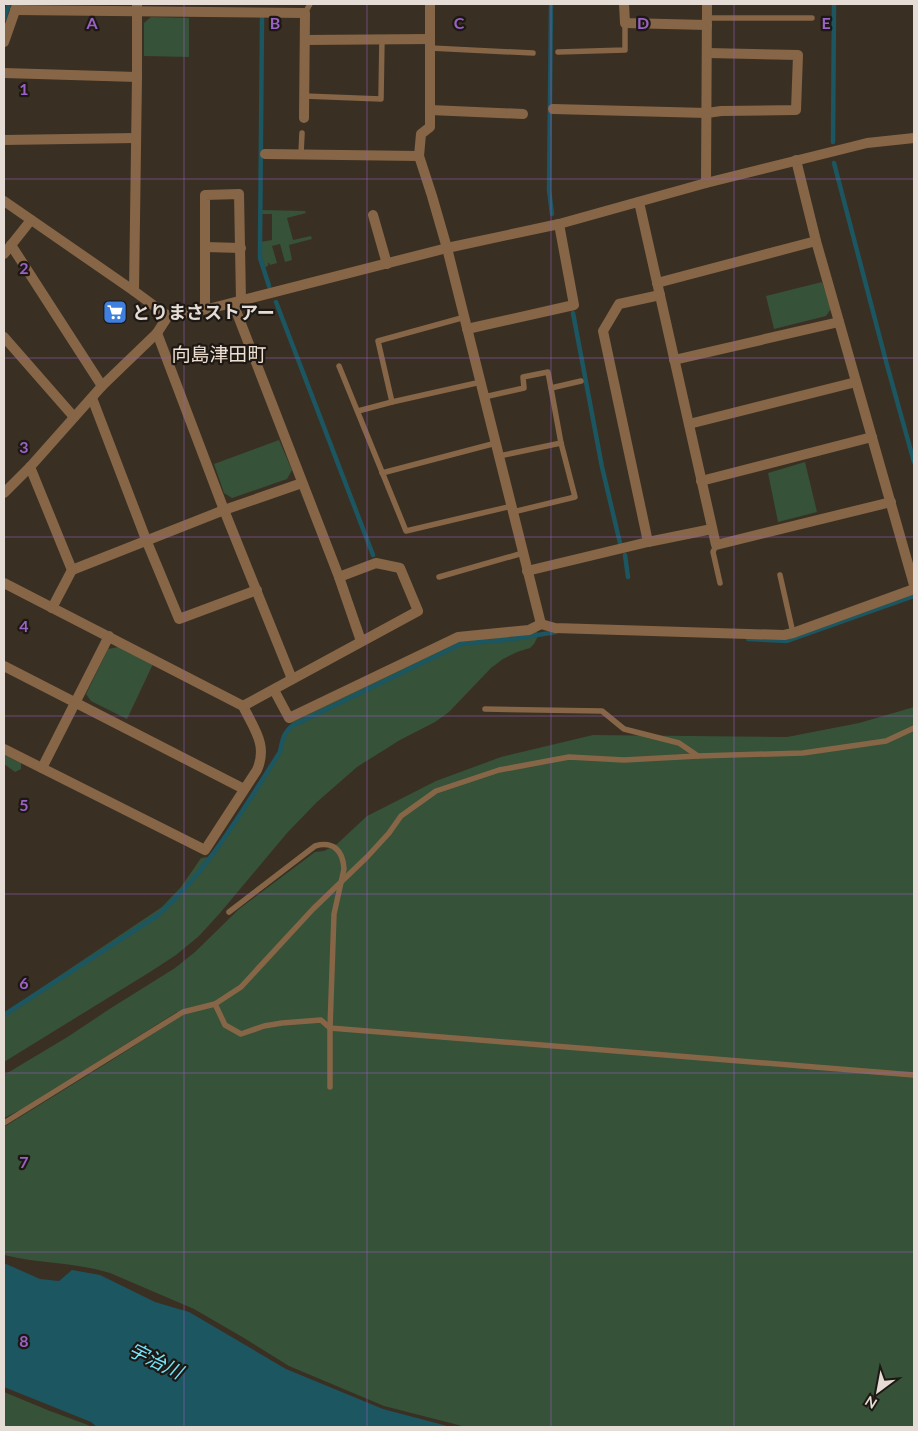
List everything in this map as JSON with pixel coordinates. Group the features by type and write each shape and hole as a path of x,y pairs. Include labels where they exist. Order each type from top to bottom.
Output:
{"street":[{"path":"430,4 430,127 421,134 418,156 448,248 541,624"},
{"path":"624,4 625,23 707,22"},
{"path":"706,184 708,4"},
{"path":"4,42 16,7 254,8 306,14 304,118"},
{"path":"134,291 136,7"},
{"path":"305,40 382,38 430,43"},
{"path":"553,109 707,114 721,110 796,110 798,55 708,52"},
{"path":"4,74 137,77"},
{"path":"430,110 523,114"},
{"path":"4,140 136,138"},
{"path":"4,493 30,467 102,386 157,333 168,316 237,302 448,248 559,224 796,160 867,143 914,138"},
{"path":"265,154 418,156"},
{"path":"274,690 289,718 458,637 529,630 541,624 555,628 784,634 793,633 914,587 816,241 796,160"},
{"path":"205,309 205,195 240,194 241,248 237,302 302,483 362,641"},
{"path":"4,201 168,316"},
{"path":"639,202 716,545 890,502"},
{"path":"372,215 387,264"},
{"path":"4,254 31,220"},
{"path":"468,329 574,305 559,224"},
{"path":"657,283 816,241"},
{"path":"11,245 102,386"},
{"path":"205,247 241,248"},
{"path":"648,542 603,331 619,304 660,294"},
{"path":"674,360 839,322"},
{"path":"157,333 224,510 292,679"},
{"path":"4,337 74,417"},
{"path":"688,424 856,382"},
{"path":"92,398 146,542 179,619 257,590"},
{"path":"701,481 872,437"},
{"path":"30,467 72,570"},
{"path":"52,608 72,570 224,510 302,483"},
{"path":"528,571 648,542 712,529"},
{"path":"243,706 418,611 400,568 376,563 339,577"},
{"path":"4,583 243,706 261,743 261,761 205,850 4,748"},
{"path":"42,768 109,636"},
{"path":"4,666 244,789"}],"lane":[{"path":"306,14 310,4"},
{"path":"707,22 812,18"},
{"path":"558,52 625,50 625,23"},
{"path":"304,96 381,99 382,38"},
{"path":"430,43 533,54"},
{"path":"301,154 302,133"},
{"path":"392,402 378,341 465,317"},
{"path":"339,366 406,532 575,497 561,443 548,372 523,377 524,388 484,397"},
{"path":"552,388 581,381"},
{"path":"358,411 481,382"},
{"path":"382,473 496,443"},
{"path":"499,456 561,443"},
{"path":"716,545 713,552 720,583"},
{"path":"439,577 523,553"},
{"path":"780,575 793,633"},
{"path":"485,709 602,712 624,729 678,743 698,756"},
{"path":"4,1123 183,1012 214,1004 241,987 313,909 389,834 401,816 436,791 499,770 569,757 624,760 803,753 886,741 914,728"},
{"path":"229,912 315,846 324,844 333,846 340,853 344,861 344,869 334,914 330,1087"},
{"path":"214,1004 225,1025 241,1034 264,1026 322,1020 330,1028 914,1075"}],"green space":[{"path":"151,17 189,18 189,57 144,56 144,23"},
{"path":"261,210 305,211 306,213 287,218 293,240 311,236 312,239 289,245 292,260 285,262 280,244 272,246 277,263 270,265 268,263 268,266 265,267 261,255 260,242 272,240 272,214 260,214"},
{"path":"822,282 831,309 826,316 774,329 766,296"},
{"path":"279,440 292,470 287,479 232,498 224,493 214,464"},
{"path":"805,462 817,512 778,522 768,473"},
{"path":"537,632 538,636 530,648 503,659 491,668 449,712 357,767 317,802 287,833 199,936 176,955 4,1062 4,1013 162,907 181,887 201,858 208,857 211,859 279,755 292,722 459,640 478,636"},
{"path":"118,647 153,664 127,719 91,701 86,694 108,649"},
{"path":"914,707 914,1427 466,1427 384,1406 289,1366 194,1309 110,1273 97,1269 4,1255 4,1127 181,1016 177,1012 24,1108 4,1118 4,1075 175,968 195,952 239,909 315,852 324,851 337,844 367,816 436,781 501,757 593,735 787,737 859,723"},
{"path":"4,755 21,763 21,769 15,772 4,764"},
{"path":"4,1392 88,1425 91,1427 4,1427"}],"water":[{"name":"宇治川","path":"4,1263 40,1279 59,1281 72,1270 100,1275 155,1302 189,1312 286,1369 383,1409 451,1427 97,1427 91,1422 4,1387"}],"waterway":[{"path":"4,19 9,4"},
{"path":"551,4 549,190 552,214"},
{"path":"833,142 834,4"},
{"path":"262,18 260,258 269,286"},
{"path":"834,163 914,462"},
{"path":"276,302 373,555"},
{"path":"573,313 602,467 620,543"},
{"path":"625,555 628,577"},
{"path":"748,639 787,641 914,596"},
{"path":"4,1015 158,915 176,897 209,859 239,817 280,752 282,741 292,726 461,644 506,640 556,632"}],"place":[{"name":"とりまさストアー","path":"115,312"}],"district":[{"name":"向島津田町","path":"219,353"}]}
